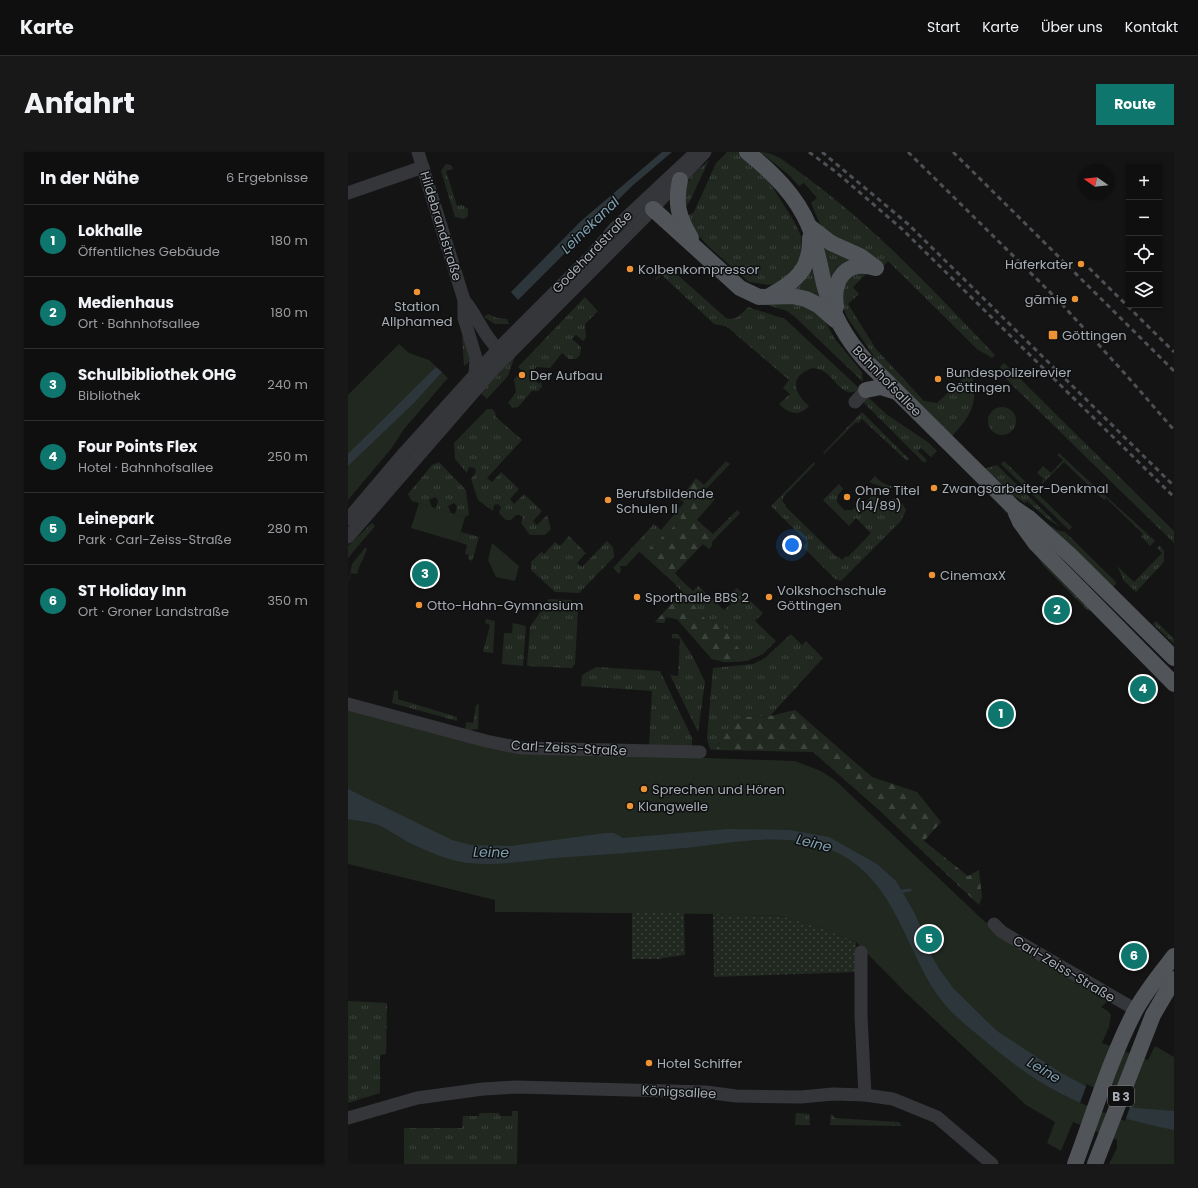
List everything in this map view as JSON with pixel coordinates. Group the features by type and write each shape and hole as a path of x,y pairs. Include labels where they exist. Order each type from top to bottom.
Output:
{"main road":[{"name":"Bahnhofsallee","path":"752,156 786,189 809,226 828,298 838,322 850,343 866,361 1014,508 1029,518 1071,556 1174,658"},
{"path":"680,180 677,208 684,227 698,249"},
{"path":"648,205 740,288 755,296 796,297 811,301 838,322"},
{"path":"768,296 791,283 803,270 809,248 809,226"},
{"path":"809,226 831,243 864,258 876,268 868,266 853,267 840,276 835,294 838,322"},
{"path":"866,361 870,379 866,390"},
{"path":"866,390 881,387 897,392"},
{"name":"Bahnhofsallee","path":"1014,508 1020,522 1036,544 1174,684"},
{"path":"1114,624 1127,612"},
{"name":"B 3","path":"1075,1164 1121,1042 1136,1010 1147,991 1174,956"},
{"name":"B 3","path":"1095,1164 1153,1015 1174,979"}],"street":[{"name":"Hildebrandstraße","path":"418,152 464,300 464,318 476,358 475,374"},
{"name":"Godehardstraße","path":"348,538 493,370 696,152"},
{"name":"Godehardstraße","path":"348,519 404,452 475,374 592,255 615,228 680,180 705,152"},
{"path":"348,193 423,167"},
{"name":"Hildebrandstraße","path":"464,300 471,308 496,354"},
{"path":"472,346 477,351 496,354 493,370"},
{"name":"Godehardstraße","path":"496,354 512,350"},
{"name":"Bahnhofsallee","path":"855,402 866,390"},
{"name":"Carl-Zeiss-Straße","path":"348,704 486,741 521,748 700,752"},
{"name":"Carl-Zeiss-Straße","path":"994,924 1002,932 1136,1010"},
{"path":"861,952 861,1016 865,1095"},
{"name":"Königsallee","path":"348,1118 417,1098 456,1092 516,1087 706,1092 743,1096 801,1097 833,1094 865,1095 904,1102 937,1117 992,1164"}],"green space":[{"path":"727,152 745,152 741,157 767,178 795,223 801,236 802,251 797,267 778,283 769,285 749,282 709,247 697,234 686,217 694,212 716,163"},
{"path":"760,152 771,154 782,160 854,215 903,260 995,355 992,358 977,349 888,261 883,267 828,233 820,224 811,203 817,198 804,183 799,186 788,174"},
{"path":"709,160 689,203 686,206 685,197 689,180"},
{"path":"446,164 451,165 453,169 446,171 457,206 462,205 468,209 468,216 464,219 455,217 441,171"},
{"path":"818,236 860,258 833,287"},
{"path":"813,258 823,298 785,289"},
{"path":"667,268 671,269 726,318 736,318 748,307 785,319 860,389 854,392 844,390 822,370 813,368 800,375 796,385 800,395 809,406 802,412 798,413 786,410 779,404 790,394 783,388 789,380 726,326 714,324 662,275 656,280 655,279"},
{"path":"869,271 853,287 859,294 848,304 876,349 924,401 937,403 971,371 974,373 974,399 971,411 952,436 882,368 847,317 842,301 842,291 845,281 848,276"},
{"path":"585,297 598,311 585,324 586,338 583,341 576,335 572,339 581,347 580,355 576,359 569,359 562,353 550,368 536,367 533,371 534,379 539,384 541,381 542,387 538,391 532,391 518,407 513,408 508,403 516,392 514,379 522,371 518,367"},
{"path":"800,303 822,316 835,339 862,372 863,382 795,317 787,311 764,304"},
{"path":"488,314 497,318 507,319 509,324 495,324 484,317"},
{"path":"465,336 470,361 464,366 462,337"},
{"path":"399,344 409,353 429,360 448,378 404,429 391,449 348,500 348,395"},
{"path":"515,356 508,376 487,399 481,393"},
{"path":"1004,363 1174,531 1174,543 1006,379 1004,371 1000,367"},
{"path":"868,397 886,414 929,443 937,451 931,457 921,448 918,451 927,460 923,462 863,402"},
{"path":"1002,407 1012,411 1016,421 1012,431 1002,435 992,431 988,421 992,411"},
{"path":"487,409 492,409 495,412 496,417 522,440 487,478 492,482 501,472 519,489 510,499 514,504 524,494 542,511 533,521 537,525 547,515 551,529 545,535 530,535 521,523 523,517 516,515 511,520 506,520 499,513 501,507 498,504 494,505 493,511 478,500 471,479 476,472 475,468 469,467 467,473 455,459 454,443"},
{"path":"862,412 909,459 907,461 862,419 858,423 856,422 824,454 823,453"},
{"path":"1059,453 1155,541 1150,546 1141,536 1143,534 1106,498 1104,500 1064,462 1042,484 1041,483 1044,479 1037,473 1043,466 1051,473 1063,460 1057,455"},
{"path":"726,461 730,464 705,490 715,499 697,520 713,534 737,510 740,513 712,542 712,546 709,549 703,544 675,573 680,579 675,584 643,555 680,521 684,503 680,499 696,478 704,485"},
{"path":"1004,461 1072,527 1069,530 1001,464"},
{"path":"439,462 466,490 469,515 465,517 455,514 457,506 454,503 448,506 451,513 436,509 438,500 435,497 429,500 432,507 412,501 408,494 432,465"},
{"path":"814,462 815,464 784,496 782,501 786,505 785,506 837,557 838,556 842,560 846,556 848,557 871,533 856,518 849,526 823,500 839,484 843,489 838,495 837,502 844,510 852,510 860,503 863,506 872,495 880,497 876,504 881,508 886,506 889,500 896,498 902,503 906,510 901,521 841,581 835,579 803,547 807,542 771,506"},
{"path":"997,465 1060,527 1049,520 1027,501 1025,503 1008,492 984,469"},
{"path":"875,476 887,485 902,485 899,487 894,488 880,486 869,482"},
{"path":"996,499 1045,564 1091,610 1088,611 1043,565"},
{"path":"419,503 465,517 458,542 411,528"},
{"path":"684,503 680,521 644,555 639,552 626,566 620,566 621,571 619,574 613,568 654,524 661,530"},
{"path":"372,523 375,526 348,558 348,546"},
{"path":"1048,523 1057,530 1065,532 1116,582 1116,584 1111,589"},
{"path":"461,532 479,537 472,561 468,559 469,555 465,554 467,545 458,542"},
{"path":"569,536 586,553 577,563 582,567 607,541 613,547 614,557 579,593 555,592 531,570 531,562 541,552 544,554 555,542 560,546"},
{"path":"492,543 519,566 515,581 496,577 488,560"},
{"path":"1160,546 1164,551 1164,562 1136,592 1124,581 1117,566 1134,582 1162,553 1157,548"},
{"path":"365,548 367,549 357,574 351,573 348,584 352,564"},
{"path":"680,579 693,591 698,586 724,610 731,604 728,601 734,595 732,592 737,588 763,613 755,621 776,641 763,654 747,661 725,662 712,659 677,619 666,617 664,623 655,622 682,592 675,584"},
{"path":"683,592 706,620 723,626 747,661 725,662 712,659 677,619 666,617 664,623 655,622"},
{"path":"549,599 571,600 578,609 575,664 572,668 527,666 530,627"},
{"path":"486,619 495,621 493,653 483,652 490,625 485,623"},
{"path":"1156,621 1174,639 1174,644 1153,624"},
{"path":"513,623 526,626 523,666 502,664 504,633 512,633"},
{"path":"672,634 678,634 692,655 705,682 698,732 670,675 678,676 680,639 672,638"},
{"path":"791,634 802,645 806,641 823,658 770,716 741,717 718,744 716,750 710,749 707,738 713,668 753,664 765,658"},
{"path":"596,667 660,671 692,738 692,748 649,746 652,691 581,686 582,675"},
{"path":"398,690 398,699 457,717 457,721 392,703 394,691"},
{"path":"479,704 478,729 465,731 466,722 473,723 476,705"},
{"path":"348,709 508,751 795,761 821,771 835,780 983,920 1004,936 1108,1001 1101,1007 1108,1011 1111,1015 1109,1027 1102,1043 1148,1060 1155,1046 1174,1057 1174,1164 1109,1164 1117,1148 1117,1140 1073,1122 1061,1151 1047,1143 1055,1122 1026,1105 906,993 856,942 818,927 781,916 495,912 495,900 348,864"},
{"path":"795,710 872,777 917,792 941,822 924,841 968,876 979,870 982,897 979,905 880,811 813,752 716,750 722,737 741,717 770,716"},
{"path":"632,913 684,913 685,955 661,959 632,959"},
{"path":"713,914 781,916 818,927 856,942 857,972 714,977"},
{"path":"348,1001 387,1003 386,1054 380,1055 380,1093 348,1103"},
{"path":"512,1111 518,1111 517,1164 404,1164 404,1128 462,1128 463,1116 479,1116 479,1113 499,1113 500,1116 512,1116"},
{"path":"796,1113 809,1114 810,1125 795,1125"},
{"path":"831,1114 835,1118 899,1122 902,1126 830,1125"}],"water":[{"name":"Leinekanal","path":"662,152 672,152 632,186 518,300 511,292 581,221"},
{"path":"436,367 442,372 414,403 348,466 348,454"},
{"name":"Leine","path":"348,789 452,840 471,845 511,846 605,833 614,833 623,838 727,829 790,830 829,837 877,864 896,881 914,912 924,934 928,950 940,970 953,988 997,1031 1063,1074 1108,1098 1136,1108 1174,1111 1174,1130 1116,1116 1073,1100 1027,1074 987,1043 954,1014 938,997 923,971 895,913 871,878 855,864 836,852 818,845 799,841 761,840 512,863 480,864 462,862 445,858 420,848 381,826 348,819"}],"pier":[{"path":"1087,1084 1109,1096 1131,1104 1125,1121 1080,1103"}],"waterway":[{"path":"898,892 910,890"}],"railway":[{"path":"809,152 836,172 902,229 1174,497"},
{"path":"822,152 908,224 1174,486"},
{"path":"908,152 1059,301 1174,430"},
{"path":"953,152 1174,371"},
{"path":"1089,268 1174,352"}],"place":[{"name":"Haferkater","path":"1081,264"},
{"name":"Kolbenkompressor","path":"630,269"},
{"name":"Station Allphamed","path":"417,292"},
{"name":"gāmie","path":"1075,299"},
{"name":"Göttingen","path":"1053,335"},
{"name":"Der Aufbau","path":"522,375"},
{"name":"Bundespolizeirevier Göttingen","path":"938,379"},
{"name":"Zwangsarbeiter-Denkmal","path":"934,488"},
{"name":"Ohne Titel (14/89)","path":"847,497"},
{"name":"Berufsbildende Schulen II","path":"608,500"},
{"name":"Schulbibliothek OHG","path":"425,574"},
{"name":"CinemaxX","path":"932,575"},
{"name":"Sporthalle BBS 2","path":"637,597"},
{"name":"Volkshochschule Göttingen","path":"769,597"},
{"name":"Otto-Hahn-Gymnasium","path":"419,605"},
{"name":"Medienhaus","path":"1057,610"},
{"name":"Four Points Flex","path":"1143,689"},
{"name":"Lokhalle","path":"1001,714"},
{"name":"Sprechen und Hören","path":"644,789"},
{"name":"Klangwelle","path":"630,806"},
{"name":"Leinepark","path":"929,939"},
{"name":"ST Holiday Inn","path":"1134,956"},
{"name":"Hotel Schiffer","path":"649,1063"}]}
